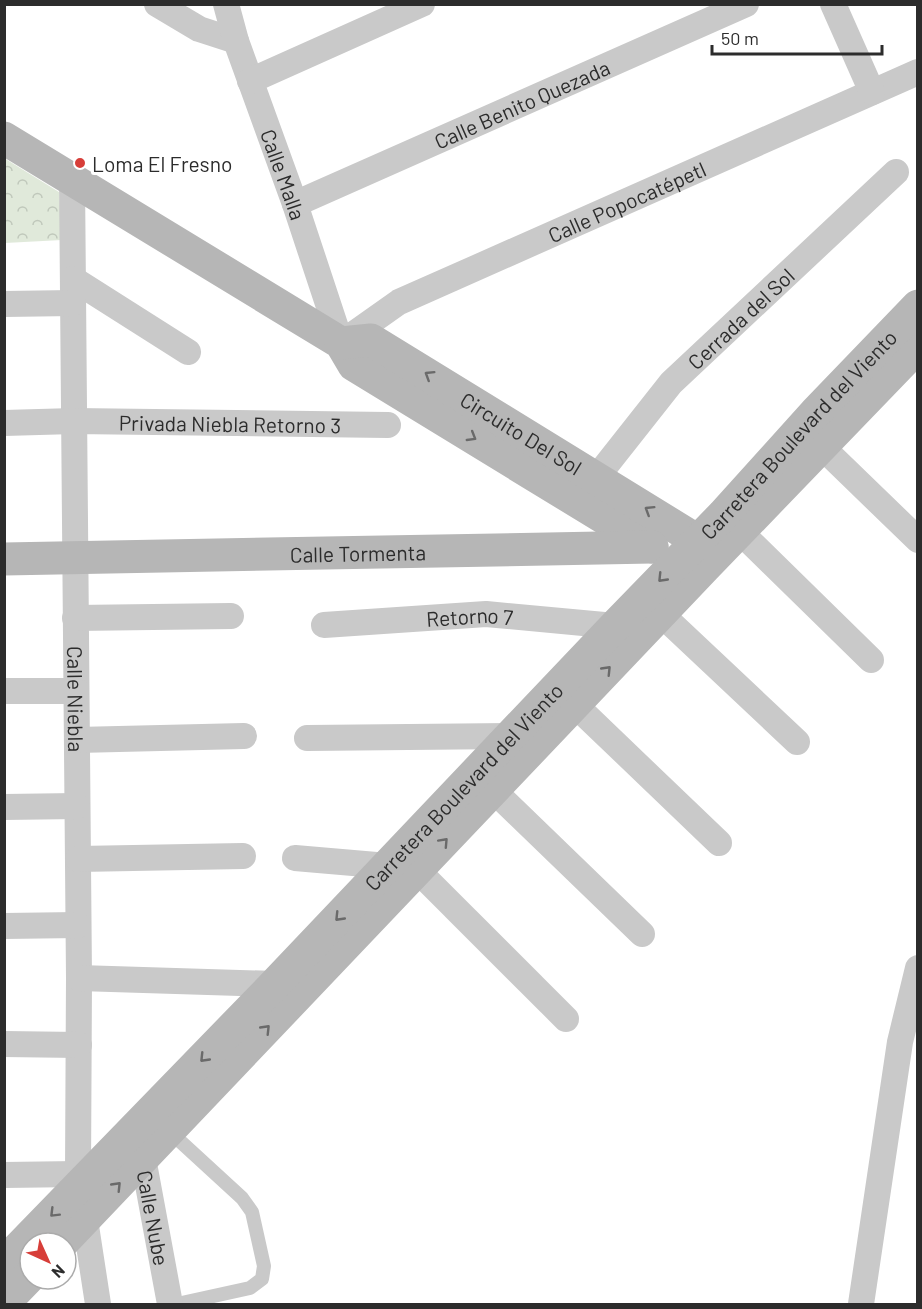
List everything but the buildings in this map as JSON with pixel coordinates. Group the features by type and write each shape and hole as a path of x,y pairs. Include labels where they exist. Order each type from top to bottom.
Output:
{"street":[{"path":"157,4 199,29 236,41"},
{"name":"Calle Malla","path":"226,4 236,41 295,204 341,343"},
{"path":"250,81 422,4"},
{"name":"Calle Benito Quezada","path":"295,204 746,4"},
{"path":"833,4 872,92"},
{"name":"Calle Popocatépetl","path":"341,343 399,302 918,72"},
{"name":"Circuito Del Sol","path":"4,138 341,343 354,365 652,547"},
{"name":"Cerrada del Sol","path":"597,478 671,383 896,172"},
{"name":"Calle Niebla","path":"72,179 79,1180 98,1305"},
{"path":"4,304 73,291 188,352"},
{"name":"Carretera Boulevard del Viento","path":"731,523 815,413 918,306"},
{"name":"Circuito Del Sol","path":"341,343 372,340 597,478 697,553"},
{"name":"Carretera Boulevard del Viento","path":"4,1263 79,1180 168,1131 402,868 512,736 615,626 821,446 913,361"},
{"name":"Privada Niebla Retorno 3","path":"4,423 74,421 388,425"},
{"path":"821,446 918,540"},
{"path":"731,523 871,660"},
{"name":"Calle Tormenta","path":"4,559 652,547 697,553"},
{"name":"Carretera Boulevard del Viento","path":"73,1231 84,1220 135,1148 275,984 402,868 493,790 661,614 697,553"},
{"name":"Retorno 7","path":"324,625 486,614 615,626"},
{"path":"661,614 797,742"},
{"path":"75,618 231,616"},
{"path":"4,691 76,691"},
{"path":"574,704 719,843"},
{"path":"76,740 244,736"},
{"path":"308,738 512,736"},
{"path":"493,790 642,933"},
{"path":"4,807 77,806"},
{"path":"78,859 243,856"},
{"path":"295,858 402,868 566,1019"},
{"path":"4,926 78,925"},
{"path":"861,1305 900,1042 918,968"},
{"path":"79,978 275,984"},
{"path":"4,1044 79,1045"},
{"name":"Calle Nube","path":"135,1148 170,1305"},
{"path":"4,1175 79,1180"},
{"path":"4,1303 18,1288"}],"lane":[{"path":"168,1131 242,1198 252,1212 264,1266 262,1279 250,1288 177,1305"}],"green space":[{"path":"4,158 59,192 62,240 5,243"}],"place":[{"name":"Loma El Fresno","path":"80,163"}]}
